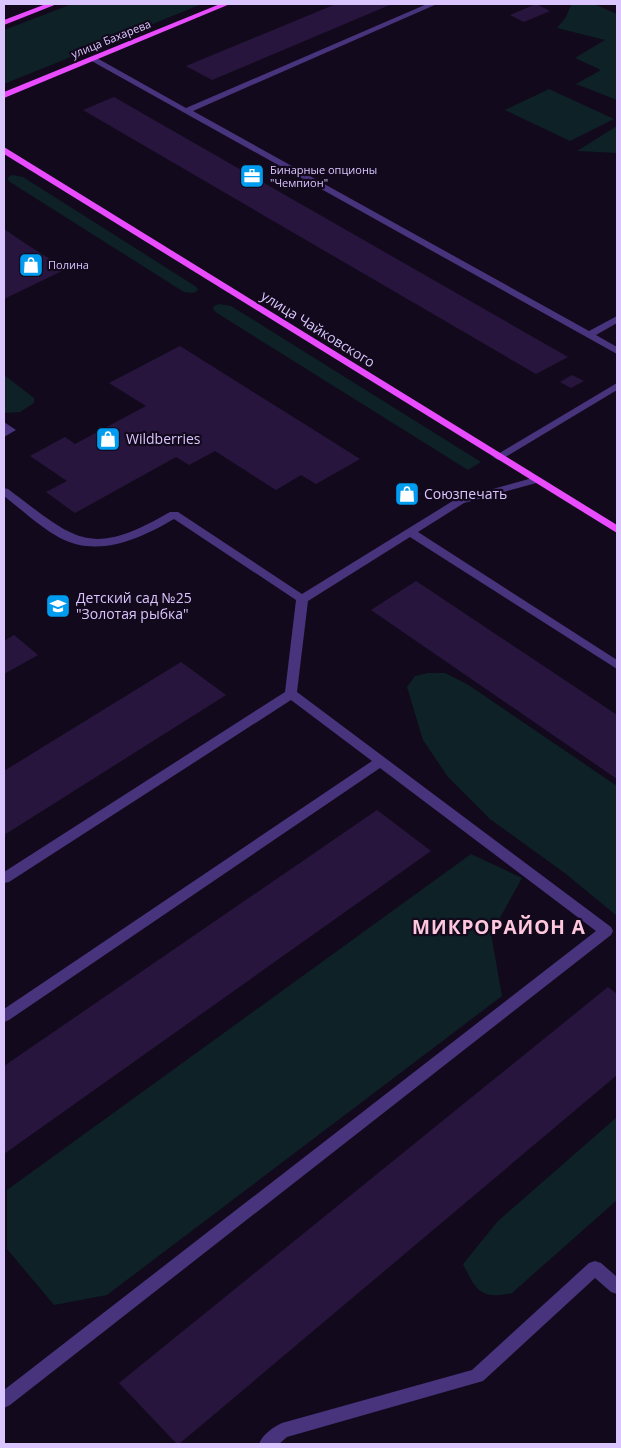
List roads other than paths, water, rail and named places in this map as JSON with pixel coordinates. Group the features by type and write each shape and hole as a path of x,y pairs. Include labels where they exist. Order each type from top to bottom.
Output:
{"main road":[{"path":"4,23 53,4"},
{"name":"улица Бахарева","path":"4,95 226,4"},
{"name":"улица Чайковского","path":"4,150 617,530"}],"lane":[{"path":"186,111 433,4"},
{"path":"92,59 617,351"},
{"path":"590,335 617,320"},
{"path":"498,457 617,386"},
{"path":"4,425 11,430 4,434"},
{"path":"302,599 460,501 482,493 536,480"},
{"path":"4,491 57,530 73,539 92,542 115,542 135,535 174,514 302,599"},
{"path":"410,532 617,664"},
{"path":"291,694 302,599"},
{"path":"4,1400 606,931 291,694"},
{"path":"4,878 291,694"},
{"path":"4,1016 381,761"},
{"path":"267,1444 282,1431 477,1376 595,1268 617,1287"}],"place":[{"name":"Бинарные опционы \"Чемпион\"","path":"252,176"},
{"name":"Полина","path":"31,265"},
{"name":"Wildberries","path":"108,439"},
{"name":"Союзпечать","path":"407,494"},
{"name":"Детский сад №25 \"Золотая рыбка\"","path":"58,606"}],"district":[{"name":"МИКРОРАЙОН А","path":"499,927"}]}
